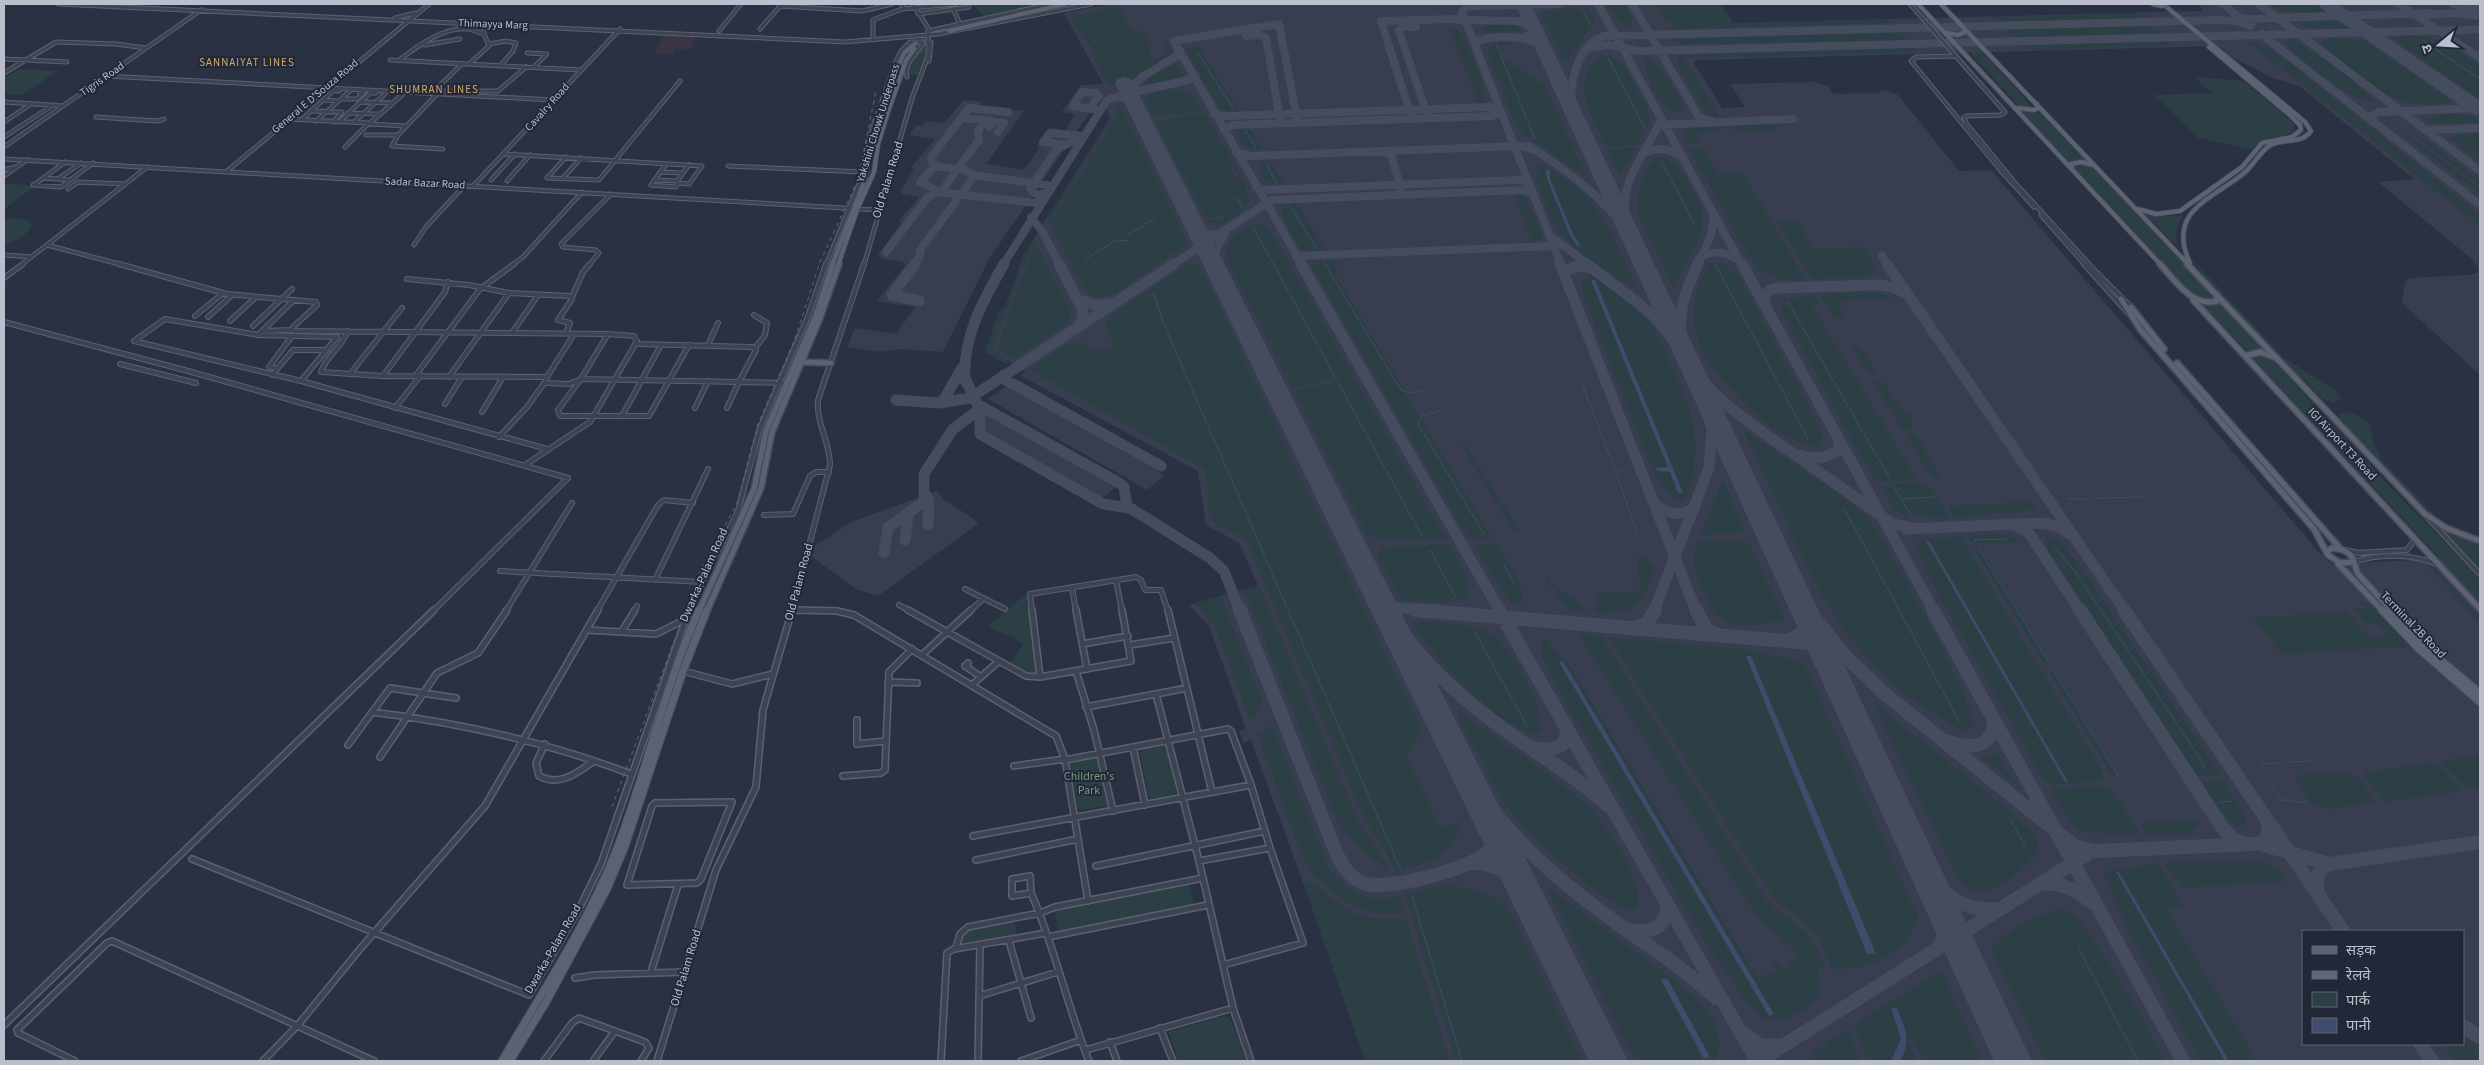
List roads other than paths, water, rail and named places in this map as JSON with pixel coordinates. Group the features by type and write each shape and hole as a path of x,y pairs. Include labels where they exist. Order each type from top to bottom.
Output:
{"main road":[{"path":"1058,4 948,30 1065,4"},
{"path":"1918,4 2072,169"},
{"path":"1941,4 2425,514 2446,528 2480,541"},
{"path":"2152,4 2162,6 2167,4"},
{"path":"2134,206 2143,212 2156,214 2180,211 2242,167 2262,143 2292,137 2301,130 2300,125 2290,116 2157,4"},
{"path":"2163,4 2305,122 2311,131 2304,139 2269,147 2248,169 2197,208 2187,218 2182,229 2182,244 2188,259 2198,275"},
{"path":"1943,31 1958,35 1965,34 1967,31"},
{"name":"Yakshini Chowk Underpass","path":"852,210 874,172 878,144 906,61 918,43 902,58 881,109"},
{"path":"2013,105 2030,111 2037,109 2037,104"},
{"name":"Dwarka-Palam Road","path":"500,1061 601,888 618,849 672,679 693,624 754,489 766,431 815,318 852,210 868,171 881,109"},
{"path":"2072,169 2071,164 2076,162 2085,162 2097,168"},
{"name":"IGI Airport T3 Road","path":"2072,169 2480,609"},
{"name":"Dwarka-Palam Road","path":"511,1061 611,881 624,849 682,671 713,595 761,488 772,432 820,318 852,210"},
{"path":"2188,294 2200,301 2210,303 2218,299 2216,293"},
{"name":"Terminal 2B Road","path":"2121,300 2128,313 2311,525 2334,560 2436,665 2480,702"},
{"name":"Terminal 2B Road","path":"2132,307 2161,346 2327,536 2351,555 2358,574 2410,632 2480,693"},
{"path":"2250,361 2248,355 2253,352 2264,352 2279,360"},
{"path":"803,362 831,363"},
{"path":"2327,552 2332,548 2344,550"},
{"path":"2334,560 2345,565 2354,562"}],"street":[{"name":"Thimayya Marg","path":"58,4 619,30"},
{"name":"Thimayya Marg","path":"82,4 841,41 873,40 929,34"},
{"name":"General E D'Souza Road","path":"227,171 427,4"},
{"path":"719,31 741,4"},
{"path":"755,36 781,5 862,11 892,4"},
{"path":"901,4 904,7 902,9"},
{"path":"913,4 929,34 944,34"},
{"path":"873,40 873,20 902,9 955,4"},
{"name":"Thimayya Marg","path":"635,30 845,42 914,38 960,24 1051,4"},
{"path":"1058,11 1065,4"},
{"path":"914,38 930,42 934,37 944,34 1090,4"},
{"path":"1906,4 2005,112 2001,115 1967,116 1964,117 1966,123 2016,184 2121,300 2132,307"},
{"path":"1910,4 1954,56"},
{"path":"918,14 969,7"},
{"path":"953,9 960,24"},
{"name":"Tigris Road","path":"4,146 200,10"},
{"path":"392,18 416,13 424,20"},
{"path":"469,64 490,46 484,34 484,24"},
{"path":"399,60 414,48 437,36 455,30 470,29 484,34"},
{"name":"Cavalry Road","path":"474,185 619,30"},
{"name":"Old Palam Road","path":"657,1061 716,870 756,787 763,710 829,472 830,450 817,419 816,409 860,279 878,210 912,101 920,78 931,56 929,34"},
{"path":"423,44 437,45 446,39 460,39"},
{"path":"489,44 505,41 516,43 513,51 500,66"},
{"path":"4,73 56,42 116,44 146,48"},
{"path":"192,859 529,996 539,973 571,924 610,844 631,774 684,620 738,511 760,428 781,383 802,327 852,210 863,172 870,135 881,109 898,55 910,42 924,43 911,57 906,74 908,77 920,78"},
{"path":"527,52 547,54 534,68"},
{"path":"1954,56 1916,57 1911,61 2017,190 2128,313"},
{"path":"4,59 67,62"},
{"path":"390,60 581,70"},
{"path":"462,64 434,91 498,91 526,67"},
{"path":"106,76 553,100"},
{"path":"566,157 547,178 599,180 680,81"},
{"path":"301,120 312,111 323,100 334,91 364,92 356,100 323,100"},
{"path":"316,121 350,91"},
{"path":"338,122 371,93 402,94 345,147"},
{"path":"354,122 386,93"},
{"path":"437,94 405,126 392,146 443,149"},
{"path":"4,102 63,106"},
{"path":"359,102 394,103"},
{"path":"4,122 32,104"},
{"path":"4,137 53,105"},
{"path":"312,111 342,112 333,122"},
{"path":"348,113 381,114"},
{"path":"96,117 157,121 164,119"},
{"path":"288,119 405,126"},
{"path":"366,135 398,135"},
{"path":"504,154 702,166 689,184 654,180"},
{"path":"491,180 515,154"},
{"path":"507,181 530,155"},
{"path":"563,178 581,158"},
{"name":"Sadar Bazar Road","path":"4,159 474,185 852,210 878,210"},
{"path":"4,176 27,160"},
{"path":"65,162 33,185 61,187 93,163"},
{"path":"48,186 81,163"},
{"path":"666,164 651,185 676,187 689,165"},
{"path":"728,166 794,170 828,168 863,172"},
{"path":"4,278 147,167"},
{"path":"4,170 16,168"},
{"path":"660,172 683,173"},
{"path":"44,178 70,180"},
{"path":"68,189 78,182 125,184"},
{"path":"414,245 425,228 465,185"},
{"path":"416,375 480,289 523,257 582,192"},
{"path":"566,333 570,323 558,320 572,297 583,272 599,252 596,250 563,247 561,244 612,194"},
{"path":"47,245 232,295 282,298 317,304 292,330"},
{"path":"4,255 31,257"},
{"path":"407,279 448,282 509,293 572,297"},
{"path":"383,376 445,292 448,282"},
{"path":"253,326 292,289"},
{"path":"195,316 223,293"},
{"path":"449,377 509,293"},
{"path":"208,317 232,295"},
{"path":"512,334 538,295"},
{"path":"230,322 257,297"},
{"path":"258,335 294,300"},
{"path":"350,374 402,308"},
{"path":"727,408 755,348 765,334 768,323 754,315"},
{"path":"301,381 337,337 258,335 165,319 134,341 301,381 547,449"},
{"path":"4,322 568,478 515,532 4,1024"},
{"path":"708,345 718,324"},
{"path":"263,331 384,330 512,334 608,334 634,336 638,344 755,348"},
{"path":"348,331 321,369 324,373 383,376 503,377 546,380 569,384 581,379 781,383"},
{"path":"499,437 527,407 574,334"},
{"path":"608,334 581,379 572,389 558,413 560,416 646,417 652,414 689,345"},
{"path":"278,368 269,368 292,336"},
{"path":"525,465 547,449 584,427 594,417 637,341"},
{"path":"622,416 661,345"},
{"path":"272,375 293,350 327,350"},
{"path":"120,364 196,383"},
{"path":"395,408 421,376"},
{"path":"444,404 462,377"},
{"path":"482,412 503,377"},
{"path":"695,408 708,381"},
{"path":"655,580 708,469"},
{"path":"764,515 793,514 810,476 816,472 829,472"},
{"path":"263,1061 298,1025 374,933 485,806 660,502 664,500 693,503"},
{"path":"380,757 441,669 478,654 531,573 572,503"},
{"path":"2425,514 2480,574"},
{"path":"2344,550 2359,553 2407,550 2412,546 2415,539"},
{"path":"2354,562 2367,558 2418,556 2440,566"},
{"path":"500,571 702,582"},
{"path":"1040,677 1030,595 1136,577 1141,580 1145,590 1163,592 1200,734 1212,792"},
{"path":"899,605 1026,676 1040,677 1131,661 1130,645 1116,580"},
{"path":"1072,588 1087,669"},
{"path":"965,589 1004,610"},
{"path":"922,655 983,599"},
{"path":"622,631 636,606"},
{"path":"792,610 847,612 1056,736 1065,759 1088,901"},
{"path":"588,630 658,634 684,620"},
{"path":"1082,644 1128,636"},
{"path":"1130,645 1174,638"},
{"path":"843,776 884,771 888,682 891,668 912,649"},
{"path":"972,685 999,661"},
{"path":"968,663 965,666 981,677"},
{"path":"985,665 990,669"},
{"path":"682,671 732,684 773,674"},
{"path":"1076,671 1100,753 1113,811"},
{"path":"888,682 918,684"},
{"path":"348,745 390,688 456,698"},
{"path":"1086,707 1187,688"},
{"path":"1156,694 1181,798 1199,861 1233,1008 1251,1061"},
{"path":"372,712 408,716 525,738 631,774"},
{"path":"857,720 857,744 886,741"},
{"path":"1014,766 1230,730 1252,785 1270,848 1303,943 1298,946 1223,965"},
{"path":"545,744 536,763 539,776 544,780 567,778 594,761"},
{"path":"1133,747 1145,805"},
{"path":"973,836 1252,785"},
{"path":"732,802 701,879 697,883 678,885 627,885 652,804 732,802"},
{"path":"1096,866 1265,830"},
{"path":"976,860 1078,839"},
{"path":"1199,861 1270,848"},
{"path":"1031,894 1012,896 1012,879 1030,876 1031,894 1040,913 1089,1061"},
{"path":"956,948 960,934 966,928 1040,913 1055,907 1203,878"},
{"path":"651,972 678,885"},
{"path":"941,1061 945,958 947,953 956,948 1047,935 1208,905"},
{"path":"1009,941 1031,1018"},
{"path":"76,1061 18,1034 17,1030 110,942 181,970 374,1061"},
{"path":"978,1061 980,945"},
{"path":"575,978 651,972 685,972"},
{"path":"979,996 1058,972"},
{"path":"1086,1050 1233,1008"},
{"path":"544,1061 572,1022 579,1018 646,1042 649,1048 641,1061"},
{"path":"1160,1028 1173,1061"},
{"path":"593,1061 615,1031"},
{"path":"1021,1061 1081,1040"},
{"path":"1110,1042 1116,1061"},
{"path":"356,1061 361,1055"}],"water":[{"path":"1546,170 1550,170 1550,179 1573,234 1581,246 1577,246 1570,235 1547,179"},
{"path":"1591,280 1595,280 1683,493 1678,493 1670,472 1657,471 1656,468 1668,467"},
{"path":"1926,541 1929,541 2068,782 2065,782"},
{"path":"1746,656 1751,656 1876,954 1867,954"},
{"path":"1563,661 1774,1014 1769,1016 1559,662"},
{"path":"2116,872 2119,872 2229,1061 2225,1061"},
{"path":"1667,978 1710,1057 1704,1059 1661,980"},
{"path":"1891,1008 1897,1008 1906,1034 1906,1047 1900,1061 1891,1061 1901,1039"}],"waterway":[{"path":"1583,10 1590,24"},
{"path":"2422,40 2480,79"},
{"path":"1496,44 1535,139"},
{"path":"1198,53 1234,110"},
{"path":"1606,54 1645,128"},
{"path":"1245,130 1256,148"},
{"path":"1661,160 1695,226"},
{"path":"1266,164 1277,183"},
{"path":"1237,197 1242,208"},
{"path":"1290,205 1316,248"},
{"path":"1126,236 1154,219"},
{"path":"1253,227 1422,536"},
{"path":"1084,260 1116,240 1128,241"},
{"path":"1324,262 1401,390 1409,393 1427,390"},
{"path":"1715,264 1808,439"},
{"path":"1153,292 1163,322 1401,870"},
{"path":"1788,302 1890,479"},
{"path":"1581,381 1613,465 1617,470 1626,471"},
{"path":"1440,411 1421,416 1418,424 1484,534"},
{"path":"1620,471 1617,476 1638,535"},
{"path":"1893,485 1901,499"},
{"path":"1901,499 1934,497"},
{"path":"2096,498 2143,497"},
{"path":"1901,499 1911,515"},
{"path":"2068,499 2087,499"},
{"path":"1844,508 1959,721"},
{"path":"1976,542 1974,540 2006,539"},
{"path":"2052,544 2074,570 2205,766 2202,768"},
{"path":"1978,547 2050,664"},
{"path":"1430,550 1456,598"},
{"path":"1503,564 1514,583"},
{"path":"1474,631 1527,726"},
{"path":"2053,669 2118,776"},
{"path":"2286,762 2311,761"},
{"path":"2262,770 2261,764 2277,763"},
{"path":"2269,781 2279,797"},
{"path":"2276,799 2306,803"},
{"path":"2220,802 2232,801"},
{"path":"2010,818 2025,847"},
{"path":"1412,896 1462,1061"},
{"path":"2079,949 2138,1061"}],"tunnel":[{"path":"916,43 947,29"}],"railway":[{"path":"612,807 700,572 737,503 758,424 795,339 820,262 858,180 876,91"}],"district":[{"name":"SANNAIYAT LINES","path":"247,62"},
{"name":"SHUMRAN LINES","path":"434,89"}],"park label":[{"name":"Children's Park","path":"1089,783"}]}
